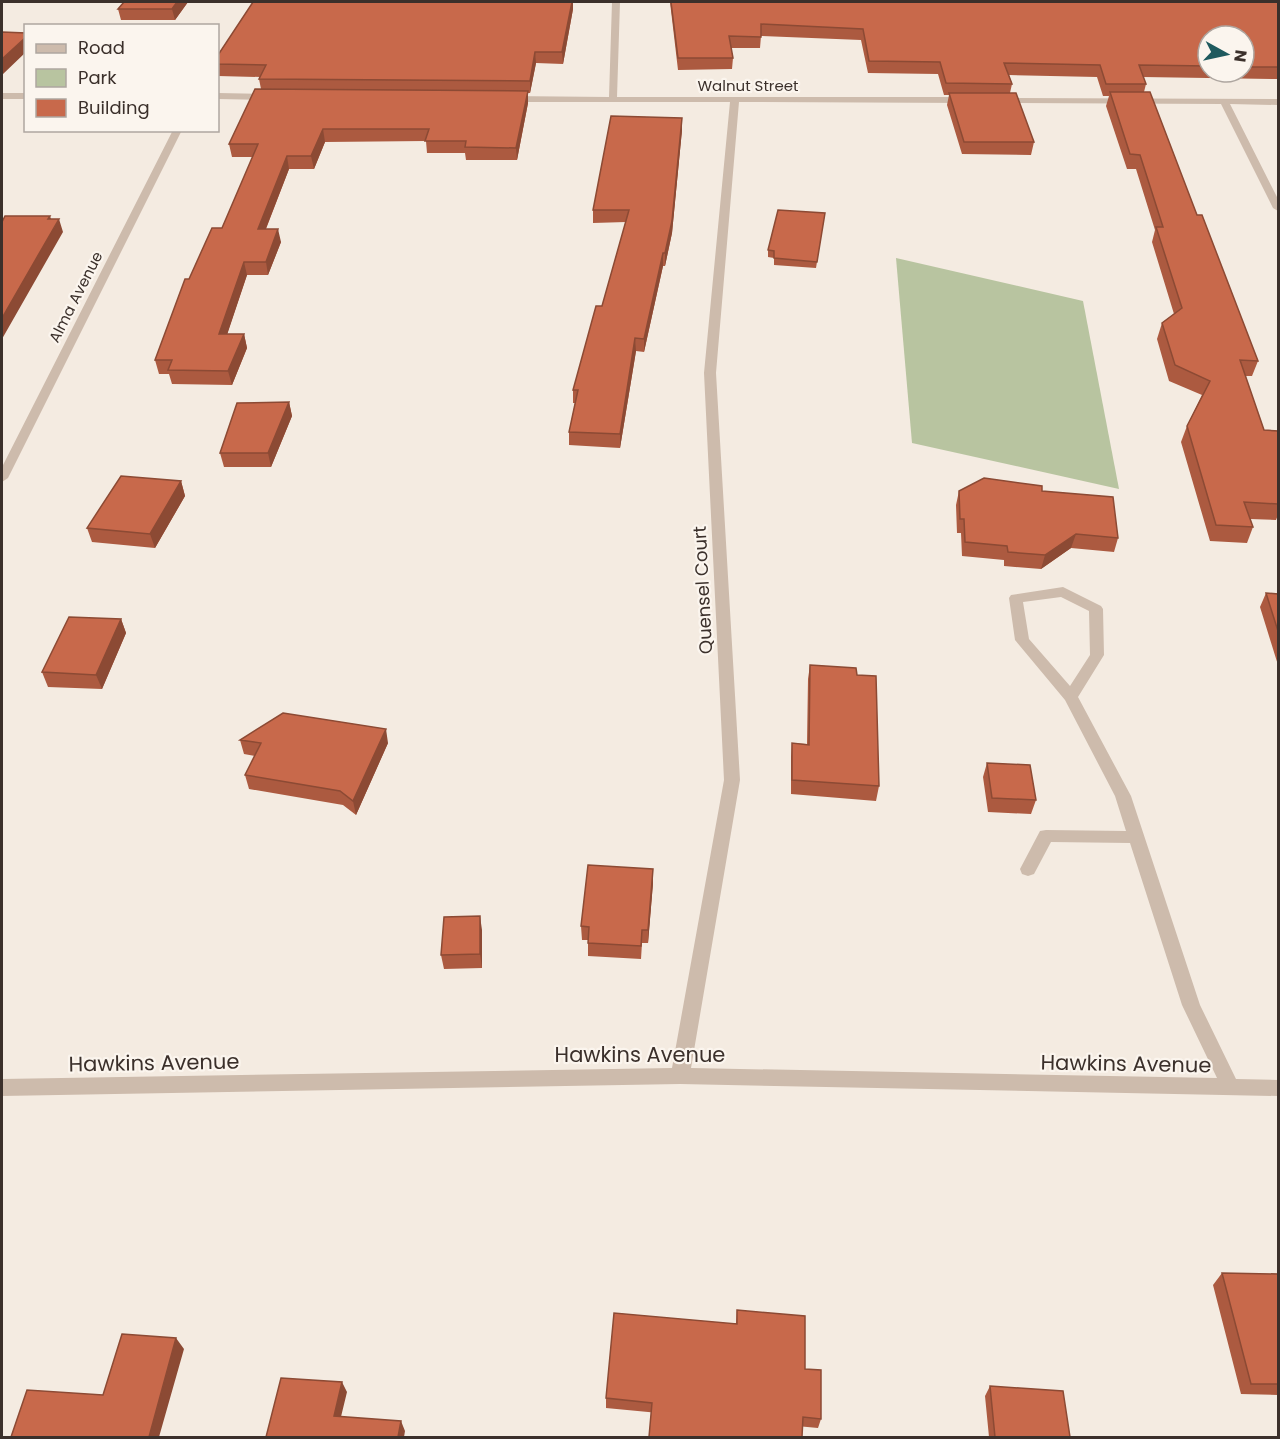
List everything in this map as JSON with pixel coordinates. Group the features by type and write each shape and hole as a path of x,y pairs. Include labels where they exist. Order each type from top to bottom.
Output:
{"street":[{"path":"612,100 616,2"},
{"path":"2,96 24,96"},
{"path":"219,96 277,97"},
{"name":"Walnut Street","path":"493,99 974,100"},
{"name":"Quensel Court","path":"680,1076 732,780 710,373 735,99"},
{"path":"986,100 1278,102"},
{"path":"1224,102 1278,208"},
{"name":"Alma Avenue","path":"2,478 177,132"},
{"path":"1071,697 1097,655 1096,609 1063,592 1016,598 1022,640 1071,697 1123,796 1191,1005 1232,1088"},
{"path":"1028,869 1046,836 1136,837"},
{"name":"Hawkins Avenue","path":"2,1088 680,1076 1278,1088"}],"green space":[{"path":"896,258 1083,301 1119,489 912,443"}],"building":[{"path":"124,2 177,2 172,9 118,9"},
{"path":"253,2 572,2 562,52 535,52 530,81 259,79 266,65 219,64 219,53"},
{"path":"671,2 1278,2 1278,67 1256,67 1256,24 1196,24 1196,66 1139,65 1146,84 1106,84 1100,65 1004,63 1012,84 946,83 940,62 869,61 863,29 761,24 761,37 729,36 733,58 678,58"},
{"path":"2,32 24,33 24,39 2,59"},
{"path":"255,89 528,91 516,148 465,147 466,141 425,141 429,129 323,129 311,156 287,156 258,229 278,229 266,262 244,262 219,334 244,334 228,371 168,370 172,360 155,360 185,279 189,279 212,228 222,228 258,144 229,144"},
{"path":"1110,92 1150,92 1197,215 1202,215 1258,361 1240,360 1264,430 1278,431 1278,504 1244,502 1253,527 1216,525 1187,426 1210,381 1175,365 1162,323 1182,308 1156,227 1163,227 1140,155 1130,154"},
{"path":"949,93 1016,93 1034,142 964,142"},
{"path":"611,116 682,118 672,221 644,339 635,338 620,434 569,432 578,390 573,390 596,306 602,306 629,210 593,210"},
{"path":"778,210 825,213 817,262 774,258 774,251 768,250"},
{"path":"5,216 50,216 48,219 59,219 2,318 2,222"},
{"path":"289,402 268,453 220,453 237,403"},
{"path":"121,476 181,481 150,534 87,528"},
{"path":"984,478 1042,486 1042,491 1113,497 1118,538 1076,534 1045,555 1008,552 1007,546 965,542 964,519 960,519 959,491"},
{"path":"1266,593 1278,594 1278,631"},
{"path":"69,617 121,619 96,675 42,672"},
{"path":"810,665 856,668 857,675 876,676 879,786 792,780 792,743 809,745"},
{"path":"283,713 386,729 353,801 340,791 245,775 261,743 240,740"},
{"path":"987,763 1030,765 1036,800 992,798"},
{"path":"588,865 653,869 648,930 642,930 641,946 588,943 589,927 581,926"},
{"path":"480,916 480,954 441,955 444,917"},
{"path":"1222,1273 1278,1274 1278,1384 1251,1384"},
{"path":"737,1310 805,1316 805,1369 821,1370 821,1419 803,1417 802,1437 649,1437 652,1403 606,1398 614,1313 737,1324"},
{"path":"122,1334 176,1338 149,1437 11,1437 27,1390 103,1395"},
{"path":"281,1378 342,1382 334,1416 401,1421 398,1437 266,1437"},
{"path":"990,1386 1063,1391 1070,1437 995,1437"}]}
